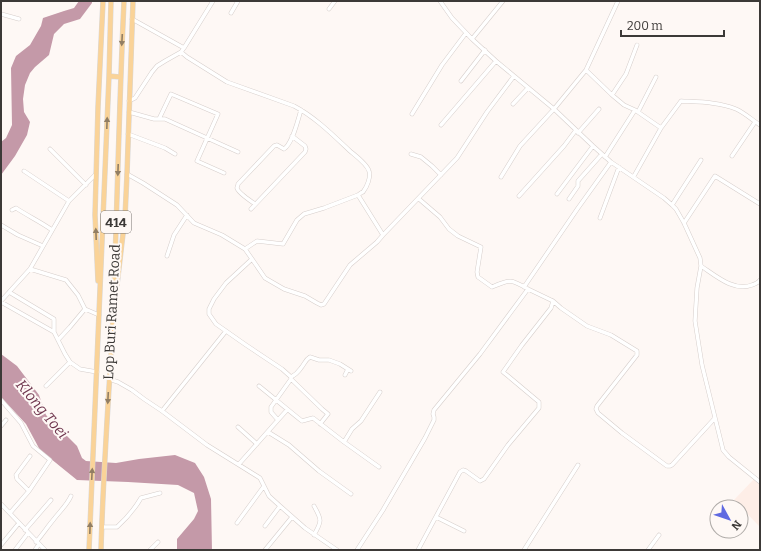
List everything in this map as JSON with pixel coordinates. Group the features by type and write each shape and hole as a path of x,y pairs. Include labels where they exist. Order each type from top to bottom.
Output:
{"main road":[{"name":"Lop Buri Ramet Road","path":"102,549 124,1"},
{"name":"414","path":"112,320 125,217 133,1"},
{"path":"102,2 109,3"},
{"name":"414","path":"99,315 95,215 102,2"},
{"name":"Lop Buri Ramet Road","path":"89,550 109,76 109,3"},
{"path":"109,76 120,77"}],"street":[{"path":"129,101 135,98 157,66 183,50 213,1"},
{"path":"231,13 238,1"},
{"path":"329,9 335,1"},
{"path":"440,1 452,18 496,61 554,110 611,162 634,176 664,198 676,210 684,223 700,258 701,266 696,288 695,321 702,365 723,450 729,457 760,482"},
{"path":"472,39 503,1"},
{"path":"501,177 520,146 554,110 586,70 618,1"},
{"path":"1,14 19,20"},
{"path":"132,19 183,50 187,57 227,82 294,106 301,110 333,135 362,161 369,170 369,180 363,192 324,208 304,214 297,220 283,244 257,241 244,248"},
{"path":"412,114 442,65 466,33"},
{"path":"612,95 626,74 636,45"},
{"path":"461,81 485,50"},
{"path":"442,125 496,61"},
{"path":"586,70 612,95 661,128"},
{"path":"127,174 177,205 194,223 222,235 244,248 265,278 284,289 305,296 321,305 324,304 350,265 377,242 457,158 487,112 514,76"},
{"path":"569,199 578,186 578,181 604,156 636,111 656,78"},
{"path":"513,104 528,88"},
{"path":"159,119 171,94 218,114 197,161 224,173"},
{"path":"634,176 661,128 681,101 719,104 737,110 760,125"},
{"path":"519,196 599,109"},
{"path":"255,204 238,190 238,184 274,146 286,148 301,110"},
{"path":"129,112 154,119 164,119 238,152"},
{"path":"732,156 755,122"},
{"path":"128,134 165,148 175,154"},
{"path":"251,209 305,152 305,146 292,136"},
{"path":"557,194 593,146"},
{"path":"50,148 86,185"},
{"path":"411,154 421,157 441,175"},
{"path":"672,205 702,160"},
{"path":"524,287 611,162"},
{"path":"600,218 619,167"},
{"path":"24,172 69,201"},
{"path":"54,332 1,302 30,269 69,201 96,174"},
{"path":"684,223 715,176 760,204"},
{"path":"358,195 383,235"},
{"path":"419,199 440,217 449,229 458,236 481,247 477,272 478,277 492,287 505,281 511,281 553,301 587,326 611,335 636,351 637,355 597,406 596,410 622,433 667,466 670,466 715,418"},
{"path":"12,210 16,208 52,230"},
{"path":"167,256 174,235 187,215"},
{"path":"1,225 18,235 43,246"},
{"path":"252,259 226,283 214,299 209,309 209,314 216,324 282,368 328,414 320,424"},
{"path":"701,266 724,281 735,286 747,287 760,280"},
{"path":"30,269 66,280 78,295 85,309 99,315"},
{"path":"357,550 383,510 425,438 434,420 434,410 480,354 528,289"},
{"path":"9,292 54,319 54,332 70,362 80,369 97,372"},
{"path":"418,550 460,472 463,470 466,471 480,481 484,479 508,445 539,408 539,402 503,372 551,308 553,301"},
{"path":"58,340 85,309"},
{"path":"162,411 226,331"},
{"path":"278,420 271,412 271,406 291,378 310,357 319,360 329,360 340,364 350,370 345,375"},
{"path":"46,386 70,362"},
{"path":"109,379 132,390 207,445 260,478 269,496 305,528 338,550"},
{"path":"259,386 302,421 313,418 379,467"},
{"path":"344,442 352,429 361,421 380,392"},
{"path":"1,400 21,423 33,446 50,460 29,491 10,514"},
{"path":"238,464 287,410"},
{"path":"1,426 6,420"},
{"path":"238,427 257,444"},
{"path":"268,432 289,445 324,475 351,494"},
{"path":"29,491 17,479 16,475 30,456"},
{"path":"524,550 578,465"},
{"path":"237,523 264,486"},
{"path":"102,527 117,527 134,510 141,498 160,493"},
{"path":"35,550 38,543 54,520 68,503 71,496"},
{"path":"15,550 26,531 51,500"},
{"path":"1,505 45,550"},
{"path":"265,526 280,506"},
{"path":"314,506 321,518 314,534"},
{"path":"265,550 292,517"},
{"path":"436,517 464,531"},
{"path":"1,545 19,523"},
{"path":"648,550 659,535"},
{"path":"150,550 158,542"}],"shaded area":[{"path":"755,478 760,482 760,527 749,516 749,499 735,499"}],"water":[{"path":"79,1 92,1 92,3 80,19 64,24 54,34 49,55 30,73 25,85 23,99 24,112 30,122 27,135 15,156 1,175 1,142 6,138 12,125 11,68 16,56 30,45 41,26 43,18 74,8"},
{"name":"Klong Toei","path":"1,354 17,366 39,395 46,415 77,446 82,458 86,461 116,463 175,455 195,463 204,477 211,499 212,550 177,550 177,539 194,519 198,511 194,493 178,485 77,480 40,450 26,424 1,397"}]}
